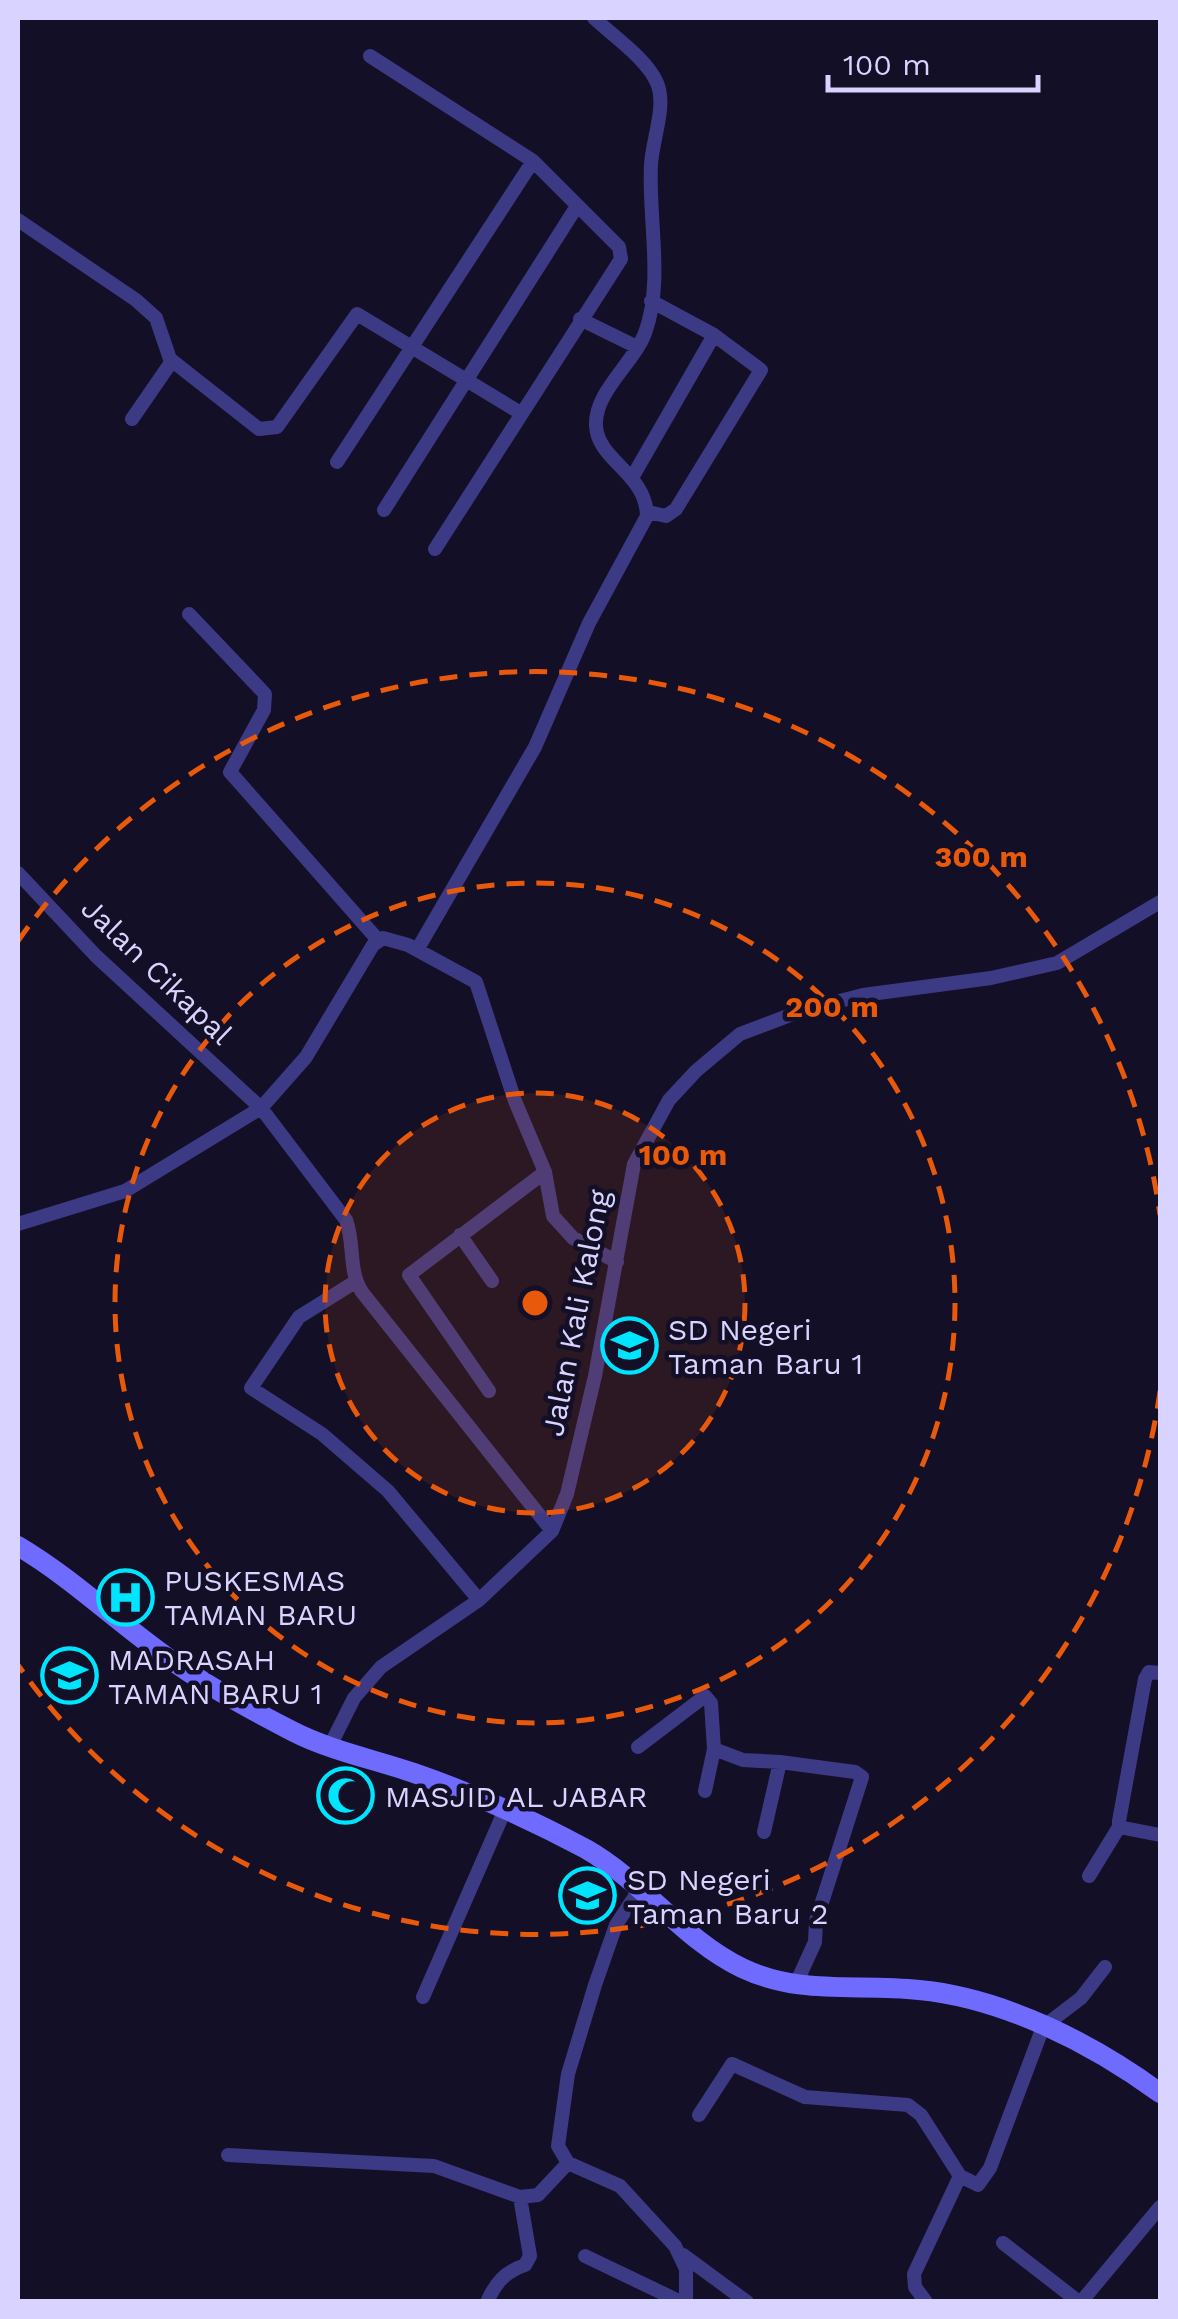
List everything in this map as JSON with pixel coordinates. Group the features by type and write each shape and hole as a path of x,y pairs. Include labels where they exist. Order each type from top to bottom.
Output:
{"street":[{"path":"594,18 656,78 661,95 650,165 651,301 636,348 601,404 596,421 604,448 632,476 648,512"},
{"path":"370,56 533,162 622,253 435,549"},
{"path":"337,462 533,162"},
{"path":"384,510 577,206"},
{"path":"18,220 136,300 156,318 172,361 259,429 277,427 356,314 520,412"},
{"path":"648,512 666,516 676,510 760,374 759,368 714,335 651,301"},
{"path":"580,319 636,348"},
{"path":"632,476 714,335"},
{"path":"132,419 172,361"},
{"path":"416,950 535,747 590,623 648,512"},
{"path":"189,614 265,694 264,710 230,772 378,940"},
{"name":"Jalan Cikapal","path":"18,873 96,956 260,1108 346,1220 354,1240 355,1282"},
{"name":"Jalan Kali Kalong","path":"329,1748 354,1698 381,1666 479,1600 552,1530 567,1494 634,1164 669,1100 740,1034 863,995 1038,969 1159,906"},
{"path":"18,1224 125,1191 260,1108 306,1057 378,940 390,938 476,982 490,1011 508,1083 545,1172 548,1205 561,1228 617,1262"},
{"path":"489,1391 409,1276 545,1172"},
{"path":"460,1235 492,1281"},
{"path":"479,1600 388,1491 322,1434 251,1388 299,1317 355,1282 459,1420 552,1530"},
{"path":"18,1546 76,1582 181,1667 329,1748 409,1772 585,1848 642,1887 700,1943 738,1966 795,1986 919,1990 985,2005 1044,2027 1160,2092"},
{"path":"1089,1876 1119,1828 1145,1679 1149,1672 1160,1674"},
{"path":"638,1747 705,1696 711,1702 714,1749 705,1791"},
{"path":"714,1749 732,1757 856,1772 863,1780 821,1902 817,1937 795,1986"},
{"path":"764,1832 780,1762"},
{"path":"423,1996 504,1812"},
{"path":"1119,1828 1160,1834"},
{"path":"642,1887 610,1939 576,2045 558,2146 568,2164 620,2186 682,2255 747,2302"},
{"path":"699,2115 729,2066 735,2064 805,2096 908,2106 921,2115 960,2176 972,2186 985,2179 1044,2027 1080,1998 1105,1967"},
{"path":"228,2155 434,2166 520,2198 538,2195 568,2164"},
{"path":"926,2302 915,2287 914,2274 960,2176"},
{"path":"487,2302 506,2273 525,2265 530,2256 520,2198"},
{"path":"1003,2243 1080,2302 1160,2206"},
{"path":"584,2256 684,2302 682,2255"}],"place":[{"name":"SD Negeri Taman Baru 1","path":"629,1346"},
{"name":"PUSKESMAS TAMAN BARU","path":"125,1597"},
{"name":"MADRASAH TAMAN BARU 1","path":"69,1676"},
{"name":"MASJID AL JABAR","path":"346,1796"},
{"name":"SD Negeri Taman Baru 2","path":"588,1896"}]}
